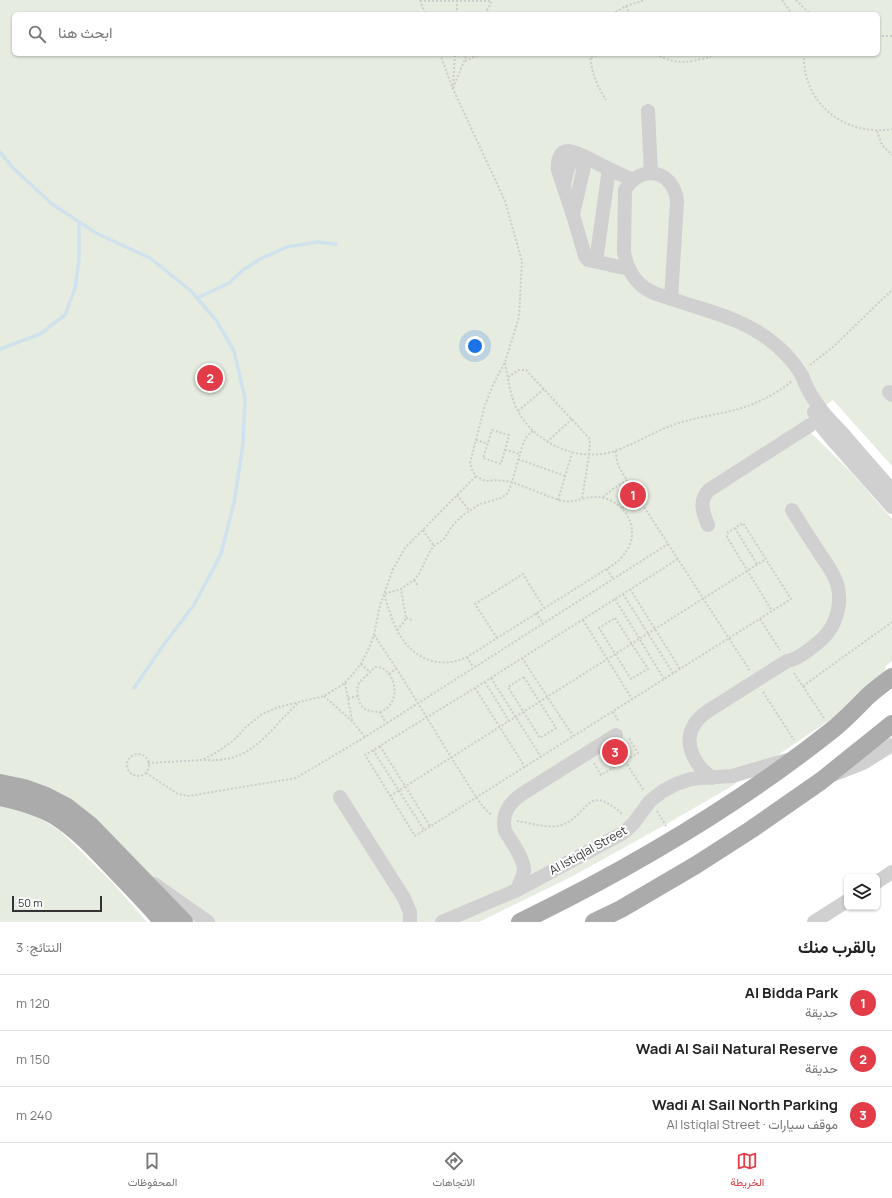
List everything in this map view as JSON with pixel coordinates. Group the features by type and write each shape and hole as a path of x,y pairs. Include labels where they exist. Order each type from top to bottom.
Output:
{"main road":[{"name":"Al Istiqlal Street","path":"520,922 561,902 674,839 749,791 832,730 892,677"},
{"path":"594,922 616,915 746,833 821,781 892,724"},
{"path":"0,783 24,788 46,796 67,807 90,825 184,922"},
{"path":"0,797 23,802 55,816 91,845 163,922"}],"street":[{"path":"648,111 651,173"},
{"path":"629,269 588,260 585,256 564,185 568,166 574,159 583,157 633,180"},
{"path":"573,214 583,157"},
{"path":"596,261 609,169"},
{"path":"671,299 677,201 676,194 673,186 662,176 651,173 640,175 628,184 625,190 624,252 629,269 634,277 646,289 671,299 724,316 750,327 774,343 788,358 820,409 892,490"},
{"path":"803,380 810,402 820,424 892,507"},
{"path":"803,380 892,477"},
{"path":"711,524 702,508 705,493 820,424"},
{"path":"712,778 700,767 691,748 689,736 693,725 708,711 787,661 798,657 822,639 835,620 839,604 838,587 833,574 790,512"},
{"path":"517,890 523,873 523,865 505,831 504,816 511,802 619,731"},
{"path":"821,781 863,763 892,746"},
{"name":"Al Istiqlal Street","path":"442,922 517,890 622,833 633,824 650,801 669,787 691,779 732,776 799,755"},
{"path":"340,797 404,898 410,912 410,922"},
{"path":"134,870 208,922"},
{"path":"880,880 892,872"},
{"path":"814,922 844,903"}],"path":[{"path":"424,12 420,0 492,0 486,12"},
{"path":"457,0 457,12"},
{"path":"616,12 626,6 645,0"},
{"path":"782,0 791,12"},
{"path":"797,0 808,12"},
{"path":"626,6 629,12"},
{"path":"880,36 892,36"},
{"path":"384,594 397,630 404,642 411,649 425,659 440,663 460,660 619,561 630,545 633,533 631,521 628,515 614,502 603,497 596,496 565,502 512,482 483,480 476,476 471,468 470,463 485,405 492,385 505,362 519,317 522,261 505,201 453,89 441,56"},
{"path":"453,89 455,56"},
{"path":"453,89 466,56"},
{"path":"464,62 477,56"},
{"path":"594,56 590,58 594,75 606,100"},
{"path":"660,56 665,59 680,62 711,57"},
{"path":"804,56 808,83 812,91 833,116 851,126 862,129 877,131 892,129"},
{"path":"877,131 882,145 892,155"},
{"path":"505,362 512,398 518,411 533,431 547,442 572,453 589,455 615,451 673,425 736,410 762,400 786,386 803,380 833,347 892,290"},
{"path":"508,378 519,370 526,370 590,439 582,499"},
{"path":"518,411 544,389"},
{"path":"547,442 572,419"},
{"path":"492,430 509,436 505,450 501,464 483,458 492,430"},
{"path":"384,594 401,589 414,580 419,574 430,551 434,546 442,542 452,526 469,510 480,504 506,496 510,490 518,459 526,438 533,431"},
{"path":"476,440 488,444"},
{"path":"505,450 520,454"},
{"path":"615,451 618,465 756,681 799,755"},
{"path":"558,500 572,453"},
{"path":"518,459 565,476"},
{"path":"202,760 233,741 246,727 262,714 279,707 324,696 345,683 361,664 370,648 377,616 384,594 393,569 405,548 476,476"},
{"path":"603,497 614,488 628,480"},
{"path":"458,495 469,510"},
{"path":"622,508 639,498"},
{"path":"678,559 485,682 365,755 415,836 791,599 743,523 728,532 727,537 772,610"},
{"path":"735,528 757,564"},
{"path":"423,530 434,546"},
{"path":"146,773 178,794 189,796 296,778 365,737 668,544"},
{"path":"390,796 766,559"},
{"path":"607,569 613,579"},
{"path":"497,638 475,604 523,574 544,608"},
{"path":"414,580 418,586"},
{"path":"397,630 406,618 401,589"},
{"path":"630,589 680,669"},
{"path":"623,594 673,673"},
{"path":"615,599 664,679"},
{"path":"536,613 543,623"},
{"path":"406,618 412,620"},
{"path":"615,618 632,644 648,669 631,680 599,628 615,618"},
{"path":"760,618 832,730"},
{"path":"583,620 632,699"},
{"path":"803,686 892,622"},
{"path":"374,635 397,668 477,797 492,815 504,816 550,826 558,826 569,821 593,801 600,800 612,805 633,824"},
{"path":"467,657 473,667"},
{"path":"522,658 573,736"},
{"path":"361,664 370,672"},
{"path":"378,667 384,669 389,674 394,684 394,698 391,704 380,712 363,708 359,704 359,684 373,669 378,667"},
{"path":"389,674 397,668"},
{"path":"524,677 539,702 556,728 540,738 508,687 524,677"},
{"path":"491,678 541,757"},
{"path":"485,682 509,721"},
{"path":"345,683 352,721"},
{"path":"475,688 525,767"},
{"path":"324,696 352,721 365,737"},
{"path":"348,698 358,696"},
{"path":"148,763 214,760 238,756 263,740 298,702"},
{"path":"380,712 386,723"},
{"path":"591,758 601,775 638,753 619,731 613,712"},
{"path":"380,746 430,826"},
{"path":"373,750 424,830"},
{"path":"140,754 144,756 148,763 149,767 146,773 139,777 134,776 128,769 127,761 131,756 140,754"}],"shaded area":[{"path":"0,0 892,0 892,466 833,400 807,418 805,422 812,434 851,472 892,519 892,661 886,666 883,677 833,718 727,789 571,877 479,922 187,922 0,778"},
{"path":"0,805 36,816 60,831 111,881 147,922 0,922"}],"waterway":[{"path":"0,152 12,167 52,204 96,233 150,258 191,291 216,320 234,351 245,398 243,444 234,503 221,554 194,605 162,647 134,688"},
{"path":"0,349 40,334 65,315 75,288 79,259 79,222"},
{"path":"197,298 229,283 243,270 260,259 287,247 317,242 336,244"}],"place":[{"name":"Wadi Al Sail Natural Reserve","path":"210,378"},
{"name":"Al Bidda Park","path":"633,495"},
{"name":"Wadi Al Sail North Parking","path":"615,752"}]}
